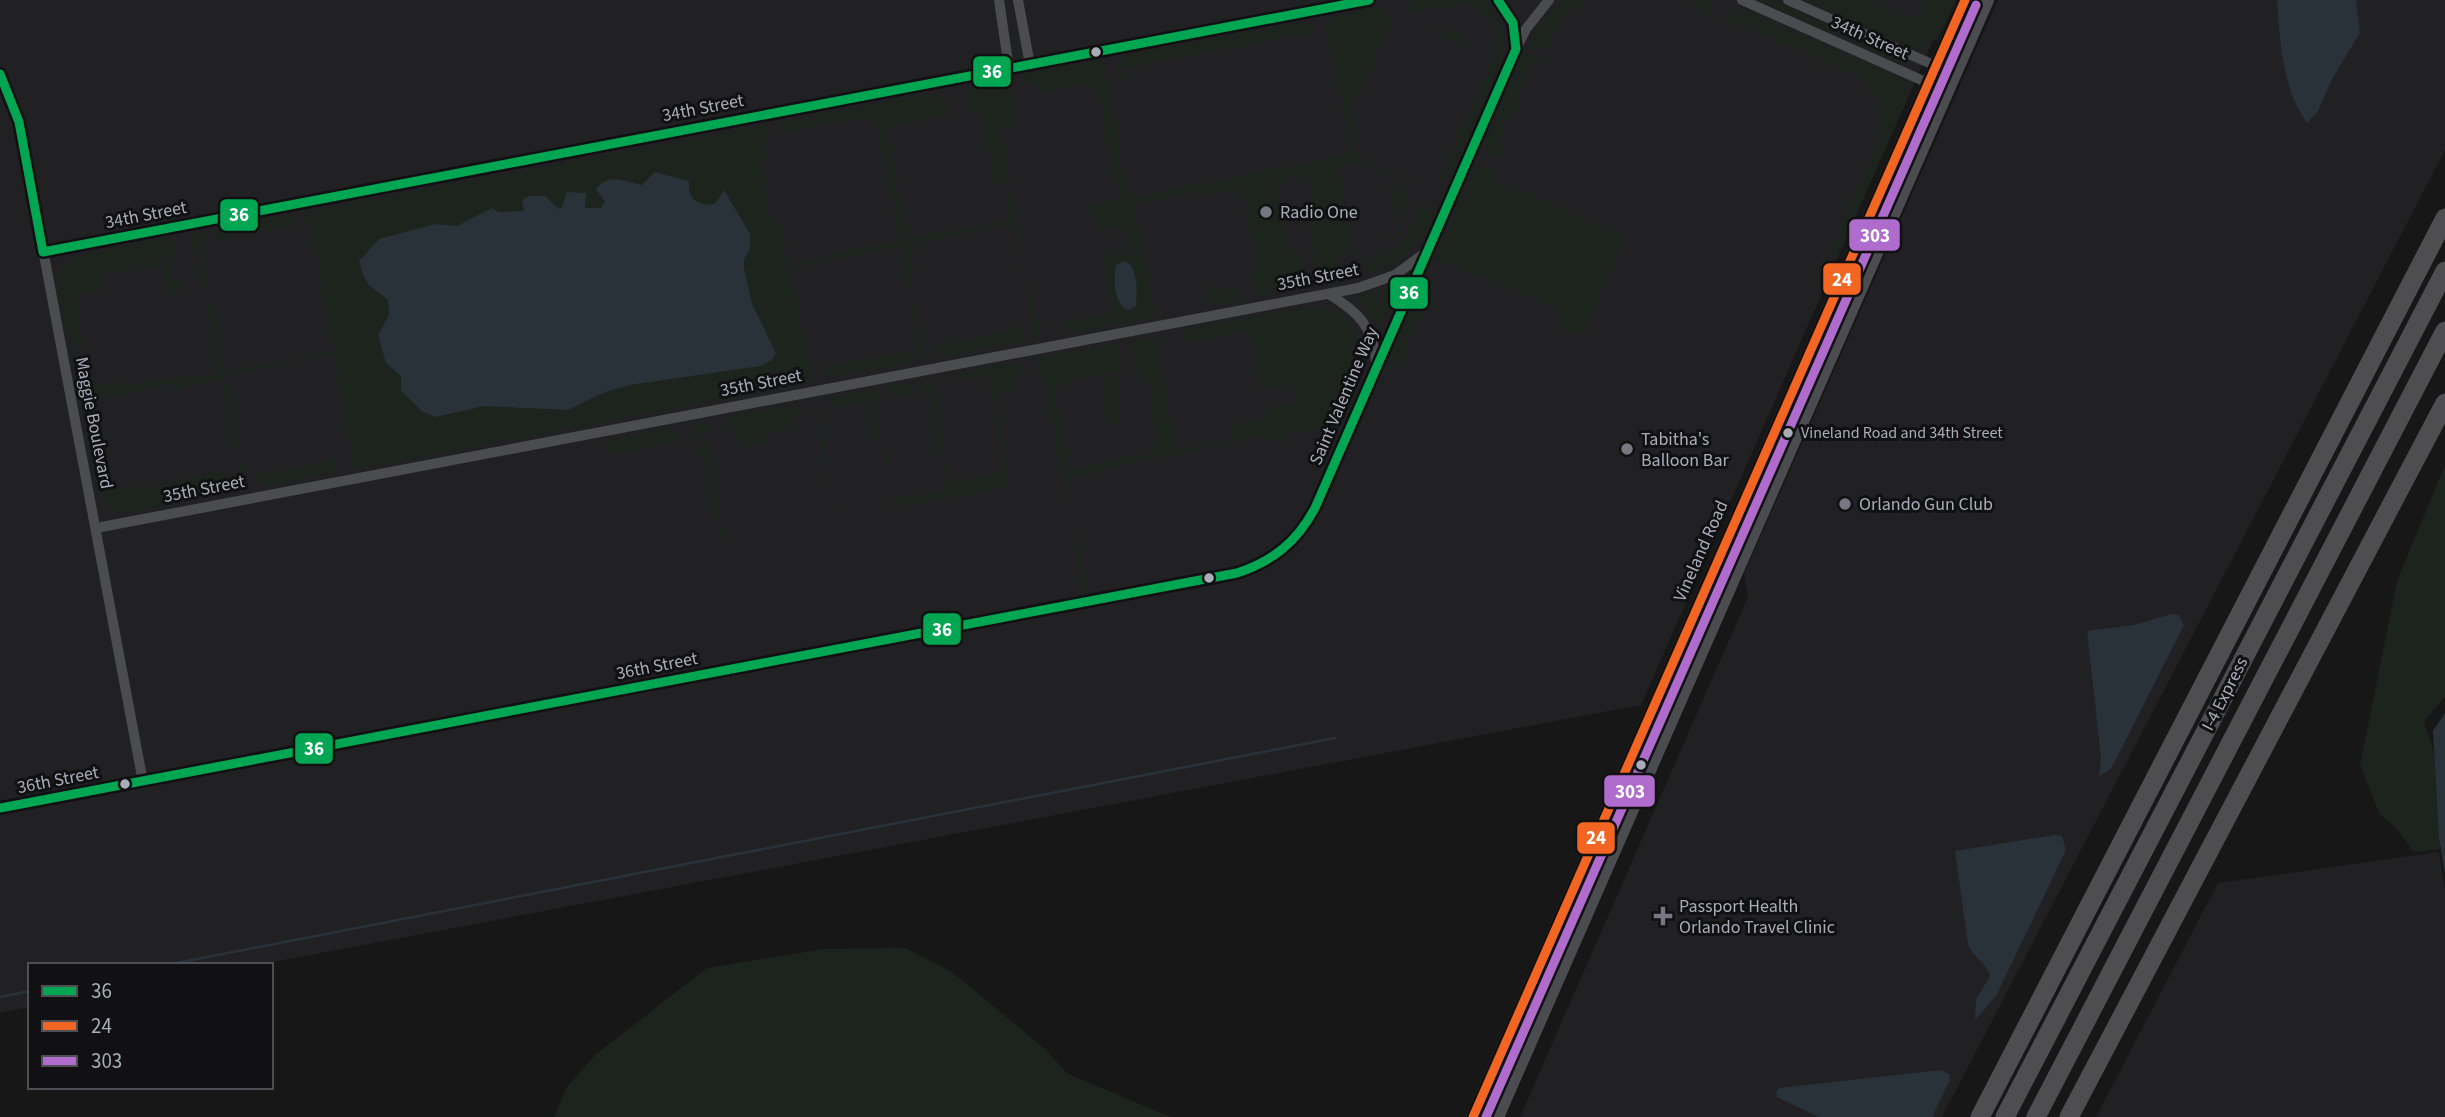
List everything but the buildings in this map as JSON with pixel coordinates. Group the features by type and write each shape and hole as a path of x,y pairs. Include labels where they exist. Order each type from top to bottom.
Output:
{"highway":[{"path":"1980,1117 2445,218"},
{"name":"I-4 Express","path":"2005,1117 2445,271"},
{"name":"I-4 Express","path":"2036,1117 2445,331"},
{"path":"2069,1117 2445,403"}],"street":[{"path":"999,0 1009,69"},
{"path":"1018,0 1030,65"},
{"name":"34th Street","path":"43,252 1368,0"},
{"path":"1499,0 1513,21 1517,33 1516,49"},
{"name":"Saint Valentine Way","path":"1237,573 1279,555 1310,518 1516,49 1538,13 1552,0"},
{"name":"34th Street","path":"1742,0 1946,91"},
{"name":"34th Street","path":"1788,0 1954,74"},
{"name":"Vineland Road","path":"1473,1117 1965,0"},
{"path":"1497,1117 1987,0"},
{"name":"Maggie Boulevard","path":"0,74 19,122 143,782"},
{"name":"35th Street","path":"96,528 1329,294 1377,283 1425,253"},
{"path":"1844,274 1863,281"},
{"path":"1329,294 1352,308 1370,329 1376,366"},
{"path":"1796,384 1814,392"},
{"path":"1724,545 1744,552"},
{"name":"36th Street","path":"0,808 1237,573"},
{"path":"1572,892 1591,902"},
{"path":"1486,1087 1506,1097"}],"shaded area":[{"path":"0,0 1951,0 1641,705 268,963 28,963 28,1007 0,1013"},
{"path":"1415,0 1481,0 1497,17 1504,34 1498,68 1491,86 1450,175 1442,181 1434,175 1442,175 1459,135 1453,129 1461,130 1480,89 1473,83 1482,84 1495,54 1497,39 1488,38 1496,34 1493,26 1485,14 1474,7 1452,2 1450,9 1426,7 1410,15 1407,6"},
{"path":"1586,0 1563,18 1549,49 1526,50 1543,19 1562,1"},
{"path":"1684,0 1714,0 1714,11 1705,17 1706,9"},
{"path":"1757,0 1772,0 1904,58 1911,64 1898,62"},
{"path":"1803,0 1873,0 1914,20 1926,6 1918,0 1956,0 1937,41 1933,40 1917,49"},
{"path":"1998,0 2445,0 2445,150 1942,1117 1520,1117 1748,597 1744,574"},
{"path":"2277,0 2356,0 2360,33 2332,79 2318,111 2307,123 2287,79"},
{"path":"1377,7 1386,10 1393,20 1359,96 1349,104 1354,108 1351,115 1354,151 1369,162 1437,193 1356,162 1337,163 1354,250 1338,256 1340,265 1351,264 1354,279 1330,283 1319,277 1308,232 1313,228 1307,228 1305,216 1313,213 1307,182 1295,178 1293,173 1288,174 1285,183 1275,181 1287,247 1290,254 1299,252 1304,277 1298,287 1261,296 1254,292 1250,269 1257,267 1257,260 1240,187 1195,197 1194,192 1135,204 1156,311 1154,317 1070,333 1062,329 1059,314 1064,322 1108,314 1111,300 1102,250 1109,249 1111,256 1132,253 1127,226 1106,229 1106,237 1100,238 1098,222 1089,214 1088,205 1118,198 1100,101 1093,85 1068,86 1039,94 1036,84 1026,84 1024,74 1104,58 1129,198 1351,154 1325,20"},
{"path":"1739,8 1904,80 1906,102 1837,256 1821,251 1829,252 1883,129 1876,125 1881,114 1881,102 1866,88 1868,80 1827,62 1823,69 1820,68 1821,60 1784,43 1775,50 1775,39 1733,21 1729,28 1725,24 1727,17"},
{"path":"1302,22 1313,26 1316,42 1303,34 1120,69 1129,78 1119,80 1118,62 1125,55"},
{"path":"1422,27 1461,33 1466,39 1465,48 1461,50 1463,45"},
{"path":"1523,55 1544,59 1545,62 1532,65 1516,103 1524,103 1524,106 1513,109 1495,150 1505,149 1500,157 1494,157 1488,152 1486,140"},
{"path":"1014,76 1016,85 1011,86 1018,126 1000,130 1003,145 1012,147 1012,152 1004,154 1036,321 1046,323 1039,339 1032,336 1034,325 1015,233 1003,225 927,241 917,245 912,253 916,319 926,355 923,361 918,358 901,246 790,268 814,377 812,382 357,469 352,467 334,354 226,375 248,485 244,490 221,380 176,388 174,384 88,401 80,398 75,369 80,361 95,356 97,359 89,362 93,385 122,381 123,386 181,376 182,381 218,374 197,250 190,251 188,242 192,234 203,231 206,235 202,250 224,372 333,351 310,226 306,218 309,211 766,125 768,135 764,138 769,161 762,162 762,166 774,227 781,226 789,263 900,240 874,116 780,133 776,123 930,93 946,100 949,115 887,128 908,238 1010,220 1003,180 993,182 979,110 969,111 965,102 967,95 979,85","holes":["650,175 688,186 695,202 704,206 715,204 725,191 750,234 750,249 744,260 744,268 752,304 776,353 660,382 630,385 605,392 568,410 484,406 436,417 423,412 401,391 401,376 385,362 379,335 390,308 388,299 381,294 436,224 457,226 492,208 499,212 525,211 522,200 535,195 543,197 559,209 584,197 585,208 591,210 605,206 602,197 620,178 642,185"]},
{"path":"1485,167 1495,171 1493,179 1626,237 1583,336 1577,332 1566,334 1558,318 1562,310 1436,258 1472,173"},
{"path":"655,172 689,181 690,193 699,203 715,204 724,190 750,234 750,249 744,260 744,268 752,304 776,353 772,360 760,366 630,385 605,392 568,410 484,406 436,417 423,412 401,391 401,376 386,363 378,335 389,315 388,300 366,281 359,261 379,239 436,224 457,226 492,208 499,212 524,211 522,200 528,196 545,196 559,209 567,192 586,193 585,208 601,208 605,202 596,189 602,184 612,179 642,185"},
{"path":"1389,184 1406,193 1407,197 1397,221 1400,231 1398,235 1395,238 1388,243 1388,237 1398,234"},
{"path":"1426,202 1432,206 1431,217 1428,228 1414,247 1374,274 1364,270 1364,263 1389,250 1405,237 1420,207"},
{"path":"287,215 294,218 291,227 220,240 215,236 221,228"},
{"path":"162,238 172,240 177,254 134,264 129,270 99,274 102,291 76,296 85,344 95,344 75,346 64,322 59,298 59,278 63,266 76,256"},
{"path":"170,260 173,281 184,283 182,291 165,294 163,266 143,270 136,265"},
{"path":"1125,261 1133,269 1137,288 1136,306 1128,310 1117,297 1115,284 1116,265"},
{"path":"1239,273 1242,299 1216,305 1210,302 1208,286 1213,285 1214,291 1239,287"},
{"path":"1429,278 1435,284 1400,365 1392,366 1388,361 1424,280"},
{"path":"1400,282 1402,284 1381,328 1357,298"},
{"path":"1319,306 1341,314 1357,329 1363,343 1362,373 1351,405 1336,432 1336,424 1317,434 1316,428 1287,434 1287,443 1263,436 1095,471 1094,475 1066,477 1083,568 1091,591 1084,592 1042,370 1034,371 1037,359 1113,344 1119,348 1124,372 1067,380 1067,385 1055,388 1070,469 1151,453 1149,444 1158,442 1145,372 1136,373 1130,343 1134,339 1161,337 1166,346 1157,348 1178,450 1233,439 1231,425 1264,419 1265,408 1293,404 1291,384 1261,389 1250,331 1184,343 1184,336 1189,328"},
{"path":"1018,322 1024,327 1020,342 941,357 936,354 945,335 947,343 1014,330"},
{"path":"902,352 909,356 909,362 904,365 824,377 824,367"},
{"path":"1015,362 1021,366 1023,374 1013,376 1016,390 995,395 1011,486 891,508 890,500 948,489 941,452 932,453 939,442 930,396 922,392 921,380 931,379 937,384 941,404 937,405 951,482 1004,473 988,376 949,380 952,374"},
{"path":"1115,376 1123,422 1109,424 1101,378"},
{"path":"911,382 914,394 887,397 886,387"},
{"path":"878,389 880,400 874,407 885,456 893,460 885,462 883,451 878,452 866,401 829,408 829,398"},
{"path":"814,401 837,516 835,517"},
{"path":"788,405 800,409 802,416 793,418 794,427 763,433 765,442 739,447 735,428 726,428 726,421 735,415"},
{"path":"90,412 99,417 114,489 131,484 133,491 222,471 228,475 228,491 128,512 108,507 97,491 84,419"},
{"path":"709,424 714,430 706,434 726,539 719,540 704,455 695,456 697,449 703,449 700,435 691,433 694,425"},
{"path":"670,428 677,432 679,441 613,455 604,449 608,440"},
{"path":"335,460 341,466 337,472 263,486 257,483 260,474"},
{"path":"2445,465 2445,696 2424,722 2434,752 2440,849 2414,852 2395,827 2380,815 2360,765 2397,581"},
{"path":"2171,614 2179,615 2184,625 2111,769 2099,776 2101,757 2087,631 2134,625"},
{"path":"2445,713 2445,874 2439,838 2433,731"},
{"path":"2062,836 2066,850 1996,996 1975,1020 1976,1000 1990,976 1968,944 1955,851"},
{"path":"2439,852 2445,890 2445,1117 2096,1117 2218,883"},
{"path":"905,948 952,972 1046,1050 1068,1074 1171,1117 554,1117 567,1087 595,1055 707,968 824,949"},
{"path":"1941,1070 1949,1074 1950,1080 1932,1117 1819,1117 1777,1097 1776,1093 1779,1088"}],"waterway":[{"path":"176,963 1335,738"},
{"path":"0,997 28,991"}],"transit line":[{"name":"36","path":"0,74 19,122 43,252 1369,0"},
{"name":"36","path":"0,808 1237,573 1262,563 1292,540 1315,508 1516,49 1513,23 1498,0"},
{"name":"24","path":"1473,1117 1965,0"},
{"name":"303","path":"1486,1117 1976,5"}],"place":[{"name":"Radio One","path":"1266,212"},
{"name":"Vineland Road and 34th Street","path":"1788,433"},
{"name":"Tabitha's Balloon Bar","path":"1627,449"},
{"name":"Orlando Gun Club","path":"1845,504"},
{"name":"Passport Health Orlando Travel Clinic","path":"1663,916"}]}
